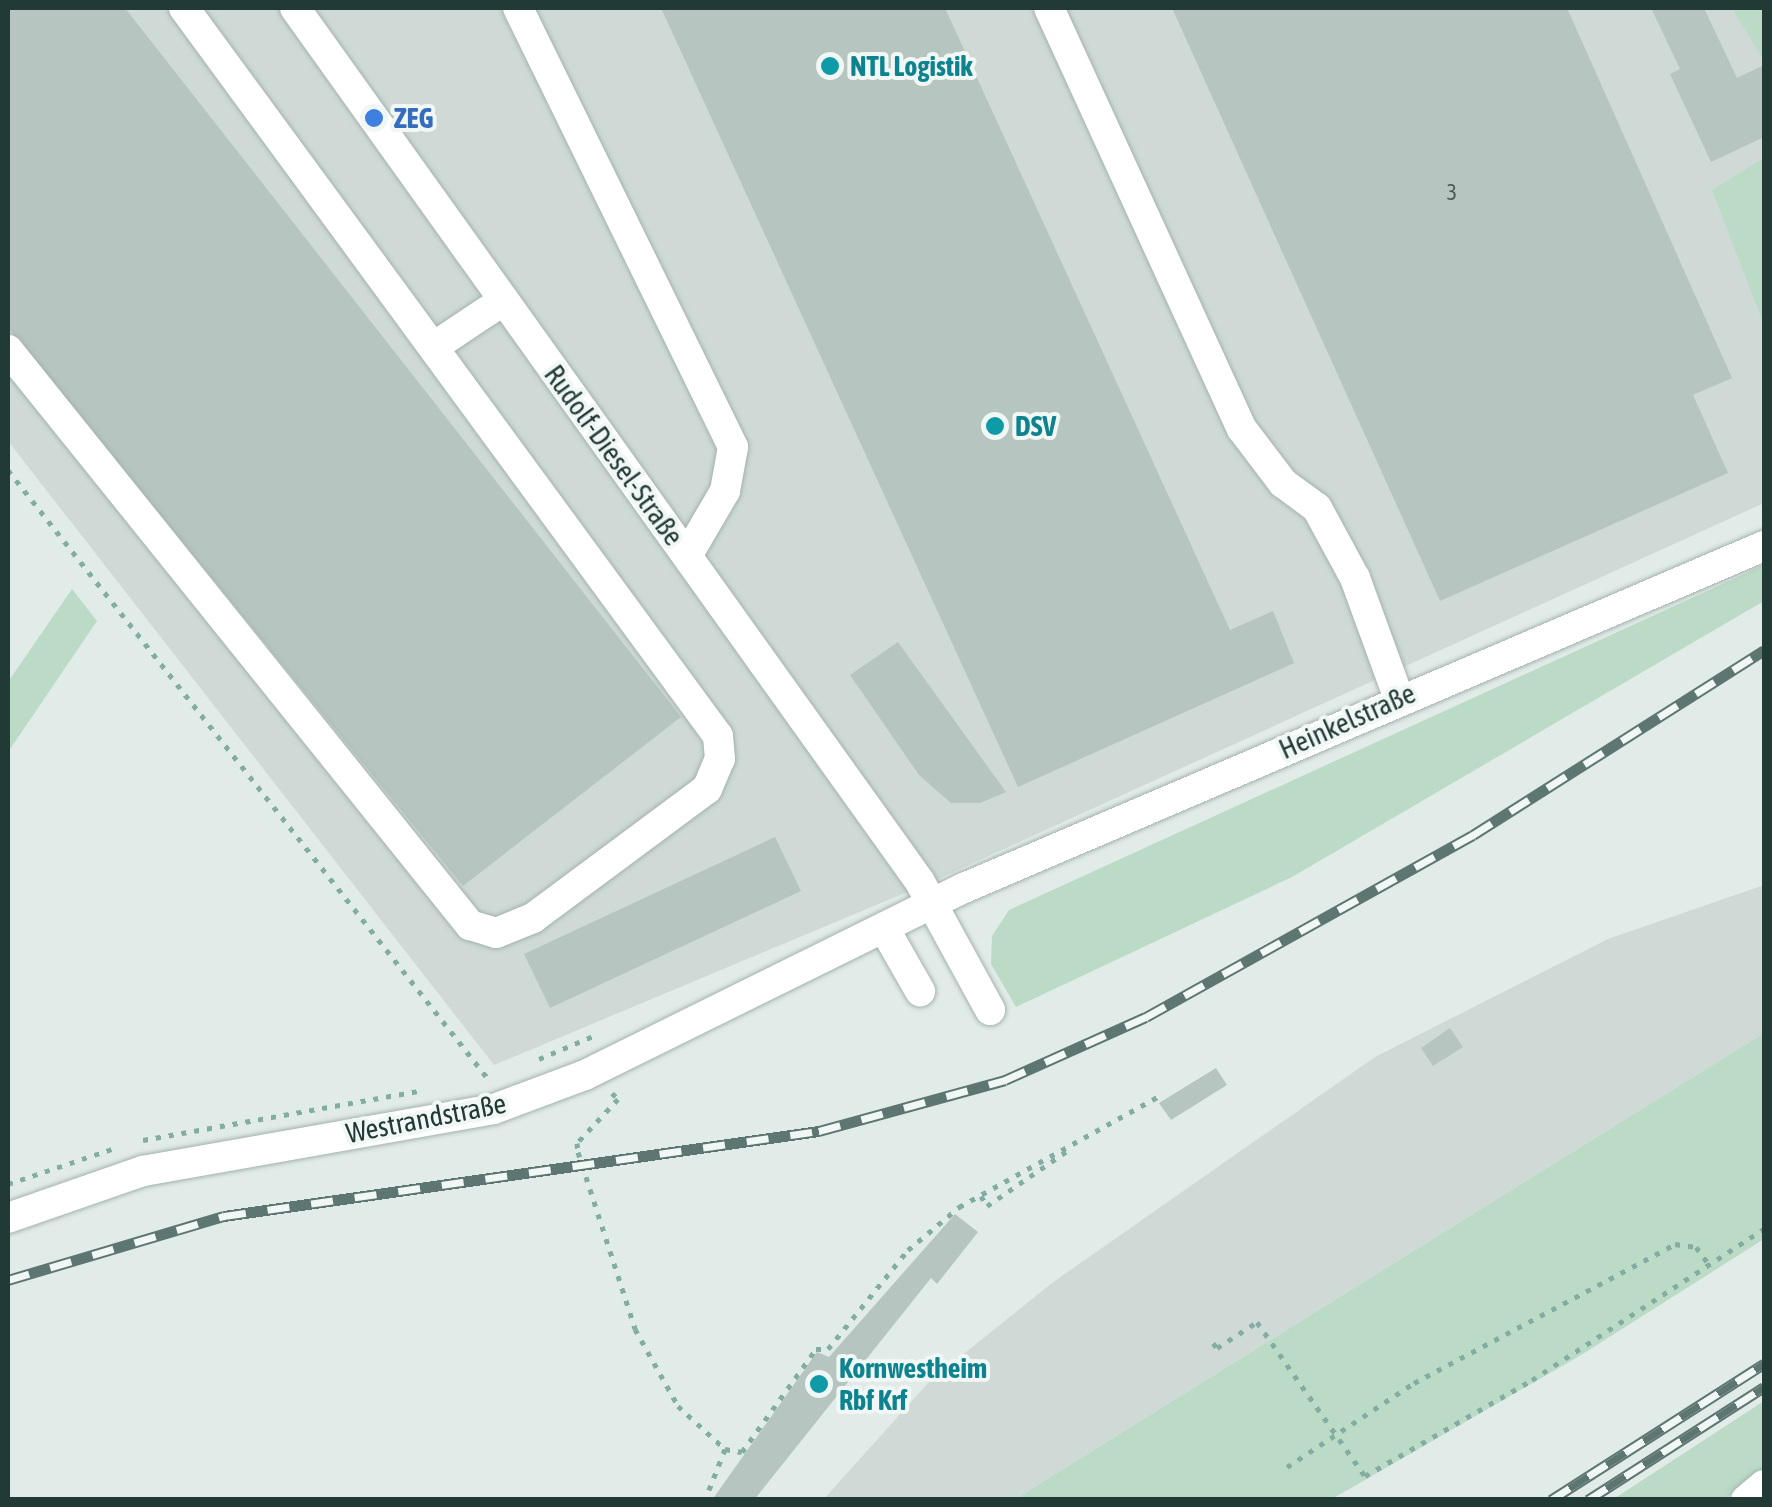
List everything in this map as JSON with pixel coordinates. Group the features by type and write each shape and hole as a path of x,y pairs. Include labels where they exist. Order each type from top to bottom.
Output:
{"street":[{"path":"8,350 444,901 470,924 496,933 533,918 708,788 720,759 718,736 438,344 184,8"},
{"name":"Rudolf-Diesel-Straße","path":"295,8 932,903 990,1010"},
{"path":"518,8 705,387 734,460 687,556"},
{"path":"1050,8 1242,429 1282,482 1318,508 1399,698"},
{"path":"438,344 504,300"},
{"name":"Heinkelstraße","path":"932,903 1399,698 1764,546"},
{"name":"Westrandstraße","path":"8,1218 212,1155 494,1109 604,1066 932,903"},
{"path":"884,928 920,991"},
{"path":"1746,1500 1764,1485"}],"path":[{"path":"8,470 488,1080"},
{"path":"525,1065 615,1026"},
{"path":"604,1066 618,1099 577,1143 578,1152 635,1329 678,1406 725,1449 742,1452 816,1349 828,1349 908,1250 981,1196 1163,1094"},
{"path":"470,1083 507,1072"},
{"path":"8,1184 175,1130 434,1088"},
{"path":"981,1196 988,1206 1078,1144"},
{"path":"1213,1343 1216,1348 1257,1322 1365,1476 1532,1380 1764,1229"},
{"path":"1287,1467 1414,1384 1675,1244 1696,1247 1708,1263"},
{"path":"705,1500 725,1449"}],"shaded area":[{"path":"8,8 1764,8 1764,503 929,883 494,1065 8,441"},
{"path":"1764,885 1764,1033 1015,1499 823,1500 929,1382 1052,1283 1375,1057 1608,939"}],"green space":[{"path":"1732,8 1764,8 1764,61"},
{"path":"1764,158 1764,325 1712,190"},
{"path":"1764,565 1764,601 1292,877 1016,1007 991,964 992,936 1009,910"},
{"path":"72,589 97,621 8,752 8,682"},
{"path":"1764,1033 1764,1239 1581,1355 1332,1499 1015,1499"},
{"path":"1764,1401 1764,1469 1725,1499 1612,1500"}],"building":[{"path":"8,8 125,8 681,717 463,886 8,328"},
{"name":"DSV","path":"661,8 945,8 1230,630 1273,611 1294,663 1018,787"},
{"path":"1172,8 1567,8 1732,378 1693,395 1728,473 1440,601"},
{"path":"1651,8 1704,8 1737,78 1764,65 1764,137 1711,162 1670,74 1680,69"},
{"path":"898,642 1006,792 980,803 951,803 919,775 850,675"},
{"path":"775,837 801,891 550,1008 524,954"},
{"path":"1450,1028 1463,1047 1433,1066 1421,1048"},
{"path":"1216,1068 1227,1085 1171,1120 1159,1103"},
{"path":"955,1214 978,1232 937,1284 931,1278 754,1500 712,1500 817,1352 829,1357"}],"railway":[{"path":"8,1280 224,1216 819,1131 1005,1080 1146,1017 1473,835 1764,650"},
{"path":"1551,1500 1764,1364"},
{"path":"1588,1500 1764,1387"}],"place":[{"name":"NTL Logistik","path":"830,66"},
{"name":"ZEG","path":"374,118"},
{"name":"DSV","path":"995,426"},
{"name":"Kornwestheim Rbf Krf","path":"819,1384"}]}
